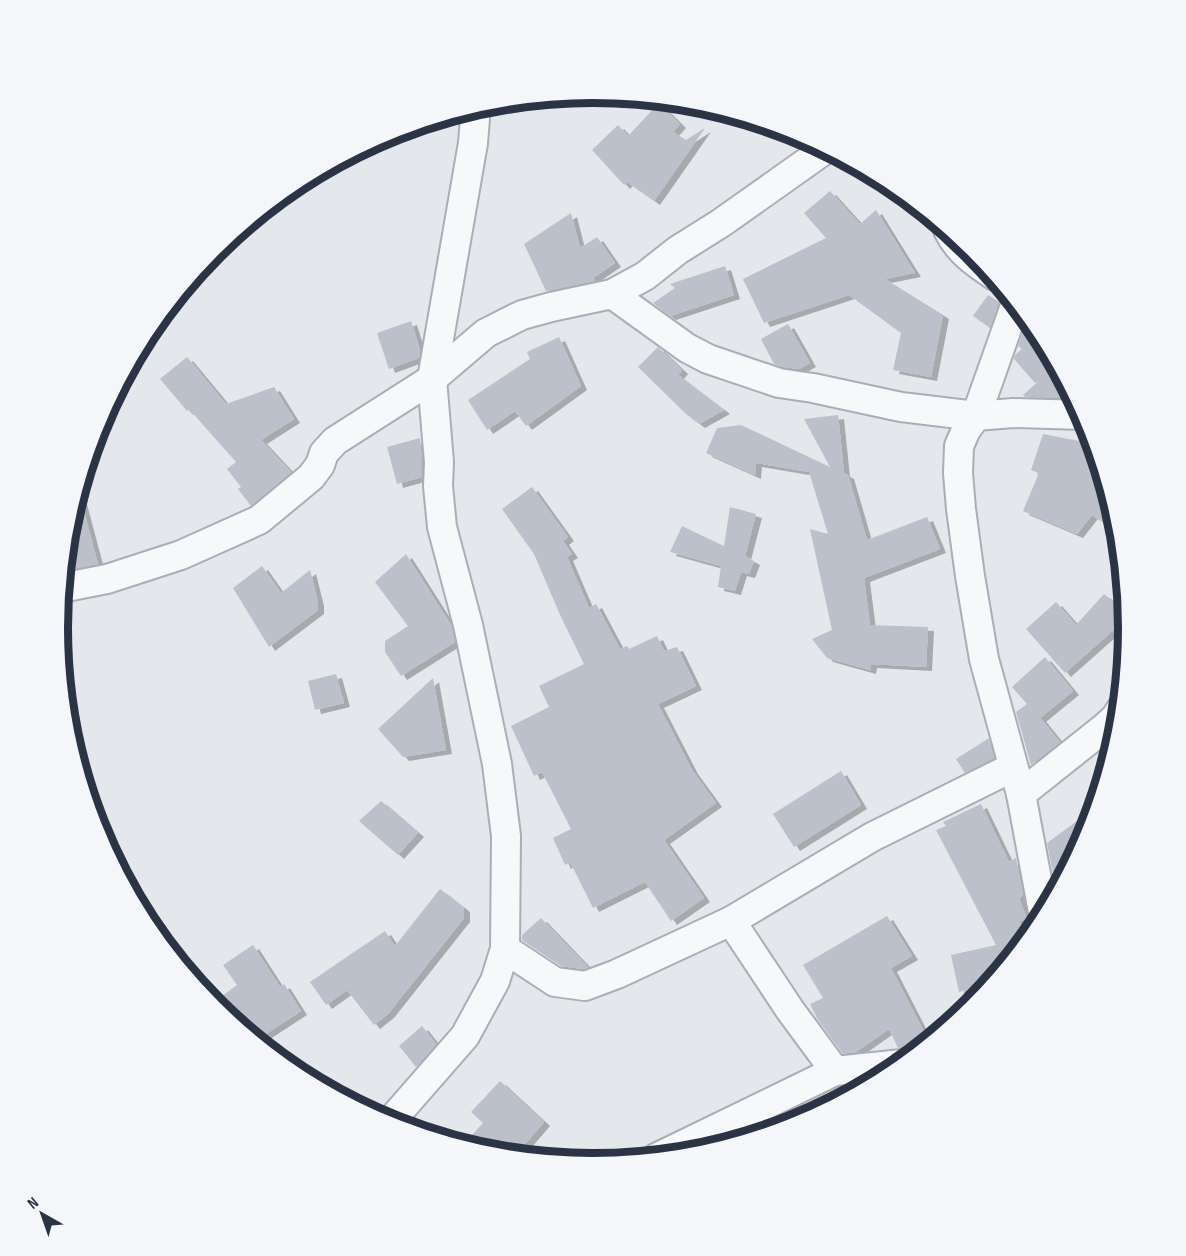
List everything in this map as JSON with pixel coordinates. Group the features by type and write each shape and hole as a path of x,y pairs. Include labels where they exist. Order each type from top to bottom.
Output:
{"street":[{"path":"396,1115 465,1036 495,981 505,949 506,836 497,764 468,625 442,527 438,486 440,462 432,379 475,116"},
{"path":"70,586 107,579 181,555 259,520 311,477 320,465 324,453 335,441 432,379 486,333 522,315 612,294 645,276 678,250 721,223 818,154"},
{"path":"612,294 687,348 708,359 779,382 901,407 976,416 1013,413 1072,415"},
{"path":"1013,312 976,416 959,446 958,473 970,576 984,659 1021,794 1041,902"},
{"path":"1021,794 1109,723"},
{"path":"505,949 555,982 585,986 617,974 731,921 872,837 1013,767"},
{"path":"731,921 790,1010 835,1071"},
{"path":"684,1145 835,1071 883,1066"}],"building":[{"path":"656,106 663,107 680,124 673,132 686,140 705,128 654,201 627,182 624,185 592,150 618,125 628,136"},
{"path":"830,191 860,224 876,210 915,273 885,279 943,315 931,377 893,370 901,333 849,295 764,323 743,279 826,238 804,213"},
{"path":"571,213 580,248 597,237 615,263 593,278 595,281 546,291 524,244"},
{"path":"725,266 734,295 670,316 653,303 675,288 670,284"},
{"path":"988,295 999,302 990,328 973,316"},
{"path":"411,321 420,350 419,358 389,369 377,333"},
{"path":"788,324 810,363 799,369 774,364 761,339"},
{"path":"1024,328 1050,369 1035,383 1014,359 1022,349 1018,346"},
{"path":"559,337 581,386 526,426 515,411 487,430 468,400 530,359 527,352"},
{"path":"658,347 682,370 678,375 724,410 699,424 686,414 638,367"},
{"path":"187,357 226,404 274,387 294,419 261,440 291,472 251,506 238,489 241,487 227,469 236,462 160,379"},
{"path":"1051,370 1063,395 1060,398 1025,397 1023,395"},
{"path":"838,415 844,473 848,475 867,540 927,517 940,549 864,578 870,625 928,627 926,667 871,664 870,670 827,658 812,639 832,630 810,529 828,534 809,472 756,463 755,475 706,453 717,428 741,425 830,467 804,419"},
{"path":"1043,434 1084,442 1101,492 1108,525 1092,515 1077,534 1023,511 1039,473 1031,470"},
{"path":"420,438 422,477 397,484 387,447"},
{"path":"532,487 568,537 563,541 572,554 567,557 589,608 596,604 620,649 627,646 629,649 657,636 664,651 677,647 696,686 658,704 692,770 716,803 664,840 704,898 671,921 645,882 593,908 570,862 565,865 553,838 571,829 542,772 534,776 511,726 549,707 539,686 584,664 534,554 502,509"},
{"path":"82,505 98,564 71,569"},
{"path":"730,507 756,514 745,556 754,561 749,574 741,572 735,591 718,587 721,566 670,552 682,526 724,546"},
{"path":"406,554 451,625 455,642 401,676 385,652 385,641 408,626 375,582"},
{"path":"262,566 281,593 310,570 318,602 318,610 269,647 233,588"},
{"path":"1104,594 1117,605 1118,626 1065,673 1026,629 1056,602 1076,625"},
{"path":"1045,657 1073,691 1040,718 1060,742 1031,765 1016,712 1027,704 1012,687"},
{"path":"336,674 344,703 315,710 308,681"},
{"path":"433,678 446,750 403,757 378,729"},
{"path":"989,738 994,758 965,773 956,759"},
{"path":"841,771 861,805 794,847 773,814"},
{"path":"381,801 418,833 398,855 359,821"},
{"path":"981,804 1009,862 1016,858 1023,895 1019,898 1027,919 1019,921 1024,929 976,988 959,992 951,955 996,945 936,830 946,826 943,822"},
{"path":"1083,816 1059,869 1053,874 1047,843"},
{"path":"440,889 464,908 464,918 388,1014 374,1025 347,990 326,1005 310,982 385,931 395,946"},
{"path":"887,916 912,956 891,968 925,1035 898,1048 889,1029 856,1052 843,1054 818,1020 810,1004 823,998 803,965"},
{"path":"541,918 588,967 583,969 561,966 522,940 522,935"},
{"path":"253,945 280,987 284,984 301,1011 262,1036 219,998 237,985 223,965"},
{"path":"422,1026 436,1044 416,1067 399,1046"},
{"path":"500,1081 544,1122 521,1149 469,1139 483,1123 471,1112"}]}
